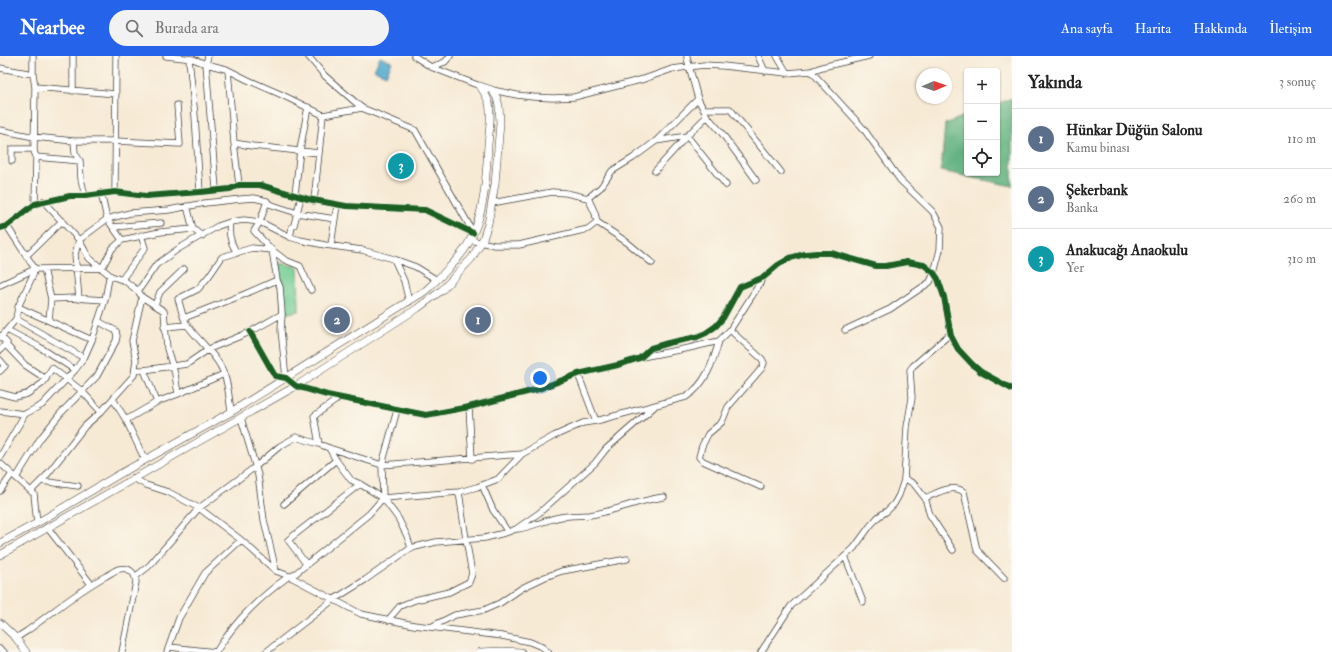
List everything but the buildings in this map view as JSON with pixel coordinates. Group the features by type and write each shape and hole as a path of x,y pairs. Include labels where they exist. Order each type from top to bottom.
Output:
{"main road":[{"path":"0,555 296,386 418,308 442,290 472,258 481,243 488,224 492,203 500,123 499,106 497,98 492,90 480,86"},
{"path":"0,543 37,524 145,460 231,412 409,302 425,291 437,280 455,261 470,240 479,217 490,113 489,103 480,86"},
{"path":"0,623 16,638 26,652"},
{"path":"480,652 521,652"}],"street":[{"path":"33,56 35,87 33,127 36,157 35,204"},
{"path":"73,56 73,91"},
{"path":"114,192 116,56"},
{"path":"166,56 192,58 206,64 228,70 322,115 362,108"},
{"path":"208,56 206,64 216,189"},
{"path":"308,56 325,76 362,108 415,130 474,233"},
{"path":"414,56 431,67 480,86"},
{"path":"431,67 445,62 450,56"},
{"path":"687,56 698,99 703,109 756,180"},
{"path":"758,56 765,71"},
{"path":"777,56 787,73"},
{"path":"492,90 533,97 574,97 644,79 672,69 704,65 787,73 811,71 869,56"},
{"path":"192,58 200,192"},
{"path":"0,68 33,74"},
{"path":"228,70 239,185"},
{"path":"811,71 863,128 900,180 933,212 941,227 940,250 930,282 890,309 845,330"},
{"path":"35,87 116,94"},
{"path":"588,198 601,187 612,171 656,141 698,99"},
{"path":"0,130 34,137 74,141 180,144 177,104"},
{"path":"295,195 300,150 308,107"},
{"path":"703,109 730,109 781,172"},
{"path":"314,200 322,115"},
{"path":"655,171 707,116"},
{"path":"656,141 687,136"},
{"path":"687,136 726,185"},
{"path":"74,141 75,153 80,161 81,179 85,196"},
{"path":"234,143 319,153"},
{"path":"12,161 12,149 34,149"},
{"path":"36,157 80,161"},
{"path":"0,228 7,226 35,204 70,196 85,196 114,192 146,196 230,189 239,185 260,185 301,197 337,205 425,210 474,233"},
{"path":"492,203 552,192 566,193 588,198"},
{"path":"101,193 107,219 122,240"},
{"path":"290,237 301,197"},
{"path":"79,298 75,254 78,240 107,219 130,213 160,211 187,206 254,198 267,201 269,204 297,213 335,219"},
{"path":"588,198 595,213 597,222 628,243 652,263"},
{"path":"43,201 78,240 89,258 112,276 122,279 138,291 142,297 164,311 164,327 167,349 173,366 178,394"},
{"path":"267,201 260,222 254,231 272,250 285,260 300,266 311,290"},
{"path":"331,245 337,205"},
{"path":"187,206 193,229 202,236"},
{"path":"138,291 156,265 178,250 218,226 244,220 260,222 290,237 325,245 362,250 394,259 416,267 437,280"},
{"path":"26,256 62,221"},
{"path":"230,222 229,231 233,247 237,252"},
{"path":"470,240 494,245 519,245 588,229 597,222"},
{"path":"112,227 161,223"},
{"path":"7,226 35,269"},
{"path":"102,268 112,249 122,240 160,232 193,229"},
{"path":"122,279 145,248 141,235"},
{"path":"231,412 226,380 221,366 209,349 187,325 178,299 198,289 222,257 252,248 272,250"},
{"path":"272,250 277,280 280,287 282,314 281,330 286,378"},
{"path":"383,498 459,492 482,485 498,479 522,454 554,436 583,423 656,406 686,397 694,392 701,383 710,368 719,341 730,330 764,277 778,265 790,258 805,254 831,254 876,266 886,266 907,262 924,264 934,273 944,297 950,334 958,349 981,372 1012,389"},
{"path":"394,259 404,281 409,302"},
{"path":"0,285 35,269 102,268"},
{"path":"0,350 4,344 7,343 0,336 16,319 18,307 35,269"},
{"path":"44,269 51,299 49,320"},
{"path":"156,305 160,292 184,269"},
{"path":"0,411 25,414 42,406 66,378 75,370 84,358 92,340 105,300 109,278 112,276"},
{"path":"640,358 651,348 697,337 706,333 716,326 723,318 740,287 764,277"},
{"path":"184,318 277,280"},
{"path":"31,491 46,476 85,426 101,412 134,376 136,360 132,341 142,297"},
{"path":"51,299 79,298 105,300"},
{"path":"18,307 92,340"},
{"path":"135,370 187,364 209,349 250,332 282,314"},
{"path":"16,319 84,358"},
{"path":"0,491 14,476 60,414 97,376 117,336 116,331 98,321"},
{"path":"164,327 187,325"},
{"path":"6,330 38,346 75,370"},
{"path":"730,330 762,359 764,363 762,368 728,407 722,422 708,434 702,446 699,457 703,461 761,487"},
{"path":"250,332 275,376 286,378 296,386 339,398 426,415 469,407 539,389 578,374 618,365 640,358 719,341"},
{"path":"761,652 791,606 854,548 878,517 894,504 903,486 904,478 907,427 912,398 910,370 912,366 950,334"},
{"path":"4,344 25,365 46,379"},
{"path":"0,360 5,366 0,371"},
{"path":"0,393 15,396 27,394 43,383 52,368 82,391 101,412"},
{"path":"144,370 157,402"},
{"path":"126,420 157,402 224,374"},
{"path":"578,374 596,421"},
{"path":"319,444 314,416 339,398"},
{"path":"113,399 126,420 145,460"},
{"path":"516,529 539,513 595,463 606,449 656,406"},
{"path":"469,407 472,459"},
{"path":"241,540 204,573 178,618 168,649 216,652 224,639 249,608 265,594 307,565 369,514 383,498 382,465 397,410"},
{"path":"0,457 25,414"},
{"path":"241,418 262,497 264,520 276,571"},
{"path":"136,577 149,566 199,508 255,467 280,446 296,437 382,465 522,454"},
{"path":"329,448 350,480 360,484 383,498 398,518 411,548"},
{"path":"284,504 336,460"},
{"path":"0,463 34,494 37,524"},
{"path":"133,478 146,485 168,492 199,508 241,540 276,571 290,576 361,614 430,627 502,636 530,642 542,647 548,652"},
{"path":"904,478 914,484 925,498 930,515 953,550"},
{"path":"41,481 78,486"},
{"path":"307,565 288,540 360,484"},
{"path":"482,485 493,510 508,532"},
{"path":"925,498 944,490 960,489 964,492 977,550 1004,578"},
{"path":"388,620 400,606 415,600 449,592 469,582 472,574 459,492"},
{"path":"266,652 333,600 411,548 436,542 484,538 569,515 590,515 649,499 664,497"},
{"path":"47,527 91,584"},
{"path":"845,556 863,602"},
{"path":"430,627 456,615 484,610 500,603 522,588 562,571 627,559"},
{"path":"16,638 91,584 119,569 126,568 132,571 136,577 136,582 122,652"},
{"path":"0,649 4,652"}],"green space":[{"path":"1012,98 1012,186 965,176 1000,176 1000,103"},
{"path":"964,116 964,176 941,171 945,124"},
{"path":"279,263 298,267 299,311 283,314"}],"water":[{"path":"380,57 392,62 386,75 374,70"}],"cycle path":[{"path":"0,228 7,226 35,204 70,196 85,196 115,192 146,196 230,189 239,185 260,185 308,199 346,206 425,210 473,233"},
{"path":"250,332 275,376 286,378 296,386 327,395 426,415 469,407 539,389 578,374 618,365 640,358 651,348 697,337 716,326 723,318 740,287 764,277 778,265 790,258 805,254 831,253 876,266 886,266 907,262 924,265 934,273 938,279 944,297 951,336 958,349 981,372 1012,389"}],"place":[{"name":"Anakucağı Anaokulu","path":"401,166"},
{"name":"Şekerbank","path":"337,320"},
{"name":"Hünkar Düğün Salonu","path":"478,320"}]}
